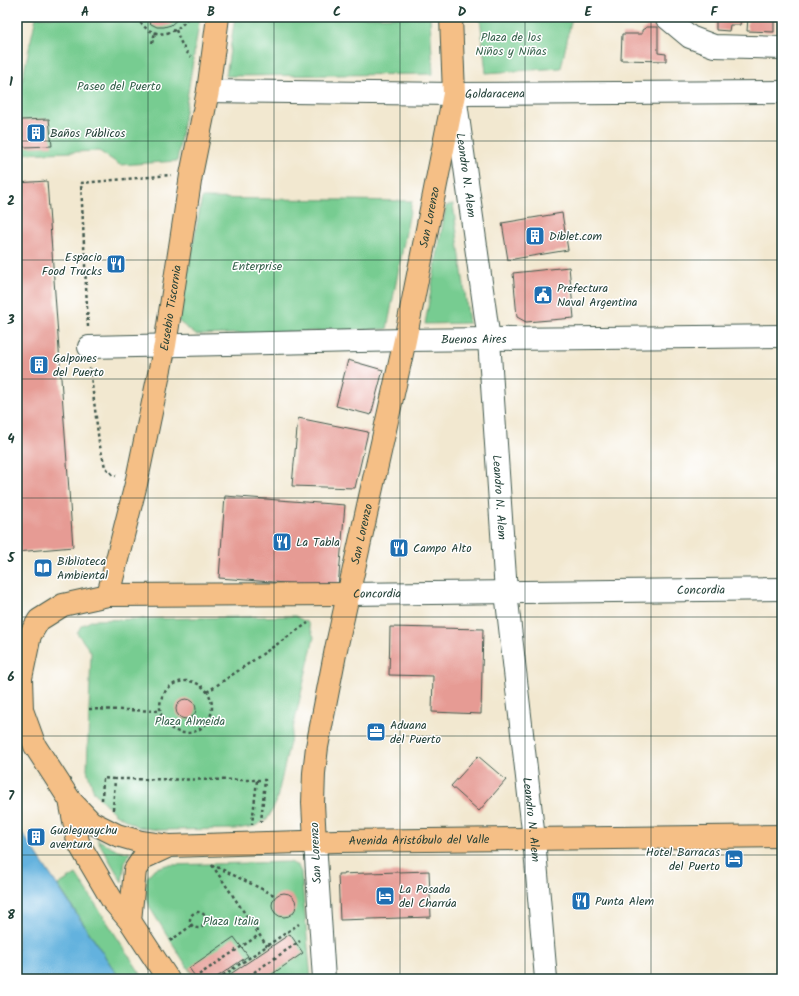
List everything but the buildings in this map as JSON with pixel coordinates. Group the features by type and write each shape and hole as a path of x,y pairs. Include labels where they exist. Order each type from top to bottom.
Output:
{"main road":[{"name":"Eusebio Tiscornia","path":"108,595 136,484 165,345 191,175 208,91 218,17"},
{"name":"Leandro N. Alem","path":"451,17 454,94"},
{"name":"San Lorenzo","path":"315,842 313,803 317,747 336,649 405,340 454,94"},
{"name":"Concordia","path":"70,800 35,746 22,710 19,674 30,635 39,620 63,605 108,595 349,594"},
{"name":"Avenida Aristóbulo del Valle","path":"70,800 91,822 117,835 141,842 169,846 315,842 782,836"},
{"path":"70,800 78,842 112,900 130,921 168,979"},
{"path":"130,921 135,870 143,858 169,846"}],"street":[{"path":"666,17 690,37 714,46 782,48"},
{"name":"Goldaracena","path":"208,91 454,94 782,92"},
{"name":"Leandro N. Alem","path":"454,94 489,340 506,592 534,839 546,979"},
{"name":"Buenos Aires","path":"89,347 405,340 782,336"},
{"name":"Concordia","path":"349,594 782,589"},
{"name":"San Lorenzo","path":"315,842 324,979"}],"path":[{"path":"136,17 143,26 155,32 168,33 176,30 188,17"},
{"path":"152,42 155,32"},
{"path":"136,484 113,475 105,467 100,442 89,347 81,182 164,175 191,175"},
{"path":"207,692 308,623"},
{"path":"178,683 194,683 202,687 211,699 211,716 202,728 194,732 185,733 177,731 169,726 164,720 161,711 161,702 164,694 178,683"},
{"path":"89,708 161,711"},
{"path":"102,800 103,778 265,780 261,822"},
{"path":"113,812 115,778"},
{"path":"252,826 257,780"},
{"path":"267,946 210,864 274,895"},
{"path":"198,912 205,915 206,920 204,925 200,928 192,925 190,918 193,913 198,912"},
{"path":"218,979 299,924"},
{"path":"170,941 192,925"},
{"path":"194,978 259,935"},
{"path":"244,979 301,941"}],"green space":[{"name":"Paseo del Puerto","path":"36,17 200,17 177,161 120,165 99,151 17,154 17,103"},
{"path":"235,17 430,17 433,74 226,76"},
{"name":"Plaza de los Niños y Niñas","path":"480,17 572,17 561,68 486,73"},
{"name":"Enterprise","path":"202,198 412,201 387,329 196,335 178,321"},
{"path":"453,204 469,323 425,324 446,206"},
{"name":"Plaza Almeida","path":"295,616 308,623 314,637 276,803 268,818 255,826 236,829 159,830 138,827 115,814 94,792 87,770 91,652 77,633 81,626 93,620"},
{"path":"97,839 114,849 130,853 125,862 122,882"},
{"name":"Plaza Italia","path":"290,862 298,866 301,872 311,979 195,979 150,908 145,893 147,877 154,869 167,865"},
{"path":"76,874 144,979 120,979 58,885"}],"water":[{"path":"17,825 120,979 17,979"}],"place":[{"name":"Baños Públicos","path":"36,133"},
{"name":"Diblet.com","path":"535,236"},
{"name":"Espacio Food Trucks","path":"116,264"},
{"name":"Prefectura Naval Argentina","path":"543,295"},
{"name":"Galpones del Puerto","path":"39,365"},
{"name":"La Tabla","path":"282,542"},
{"name":"Campo Alto","path":"399,548"},
{"name":"Biblioteca Ambiental","path":"43,568"},
{"name":"Aduana del Puerto","path":"376,732"},
{"name":"Gualeguaychu aventura","path":"36,837"},
{"name":"Hotel Barracas del Puerto","path":"734,859"},
{"name":"La Posada del Charrúa","path":"385,896"},
{"name":"Punta Alem","path":"581,901"}]}
